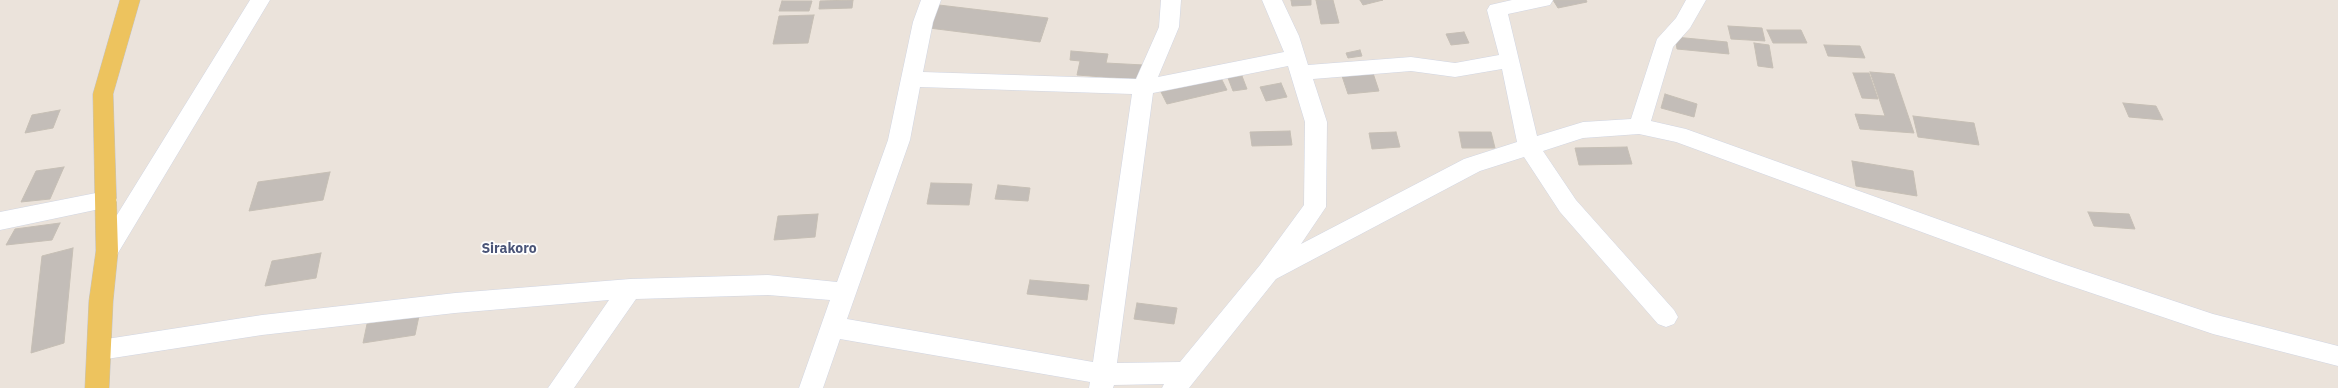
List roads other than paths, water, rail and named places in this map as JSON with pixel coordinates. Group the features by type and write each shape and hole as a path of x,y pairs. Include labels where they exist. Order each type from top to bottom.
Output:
{"main road":[{"path":"97,388 100,350 101,301 107,251 103,94 130,0"}],"street":[{"path":"107,251 260,0"},
{"path":"811,388 899,140 923,22 931,0"},
{"path":"1102,381 1143,87 1169,27 1171,0"},
{"path":"832,327 1102,381 1181,381 1268,272 1315,207 1317,166 1316,122 1289,36 1272,0"},
{"path":"1543,0 1497,10 1510,60 1529,147 1568,206 1666,317"},
{"path":"1639,126 1664,44 1683,23 1696,0"},
{"path":"912,80 1143,87 1298,65 1411,64 1455,70 1510,60"},
{"path":"1268,272 1472,165 1583,130 1639,126 1679,135 2058,272 2213,324 2338,356"},
{"path":"0,221 106,200"},
{"path":"100,350 262,325 454,303 630,289 768,285 844,292"},
{"path":"560,388 630,289"}],"district":[{"name":"Sirakoro","path":"509,249"}]}
